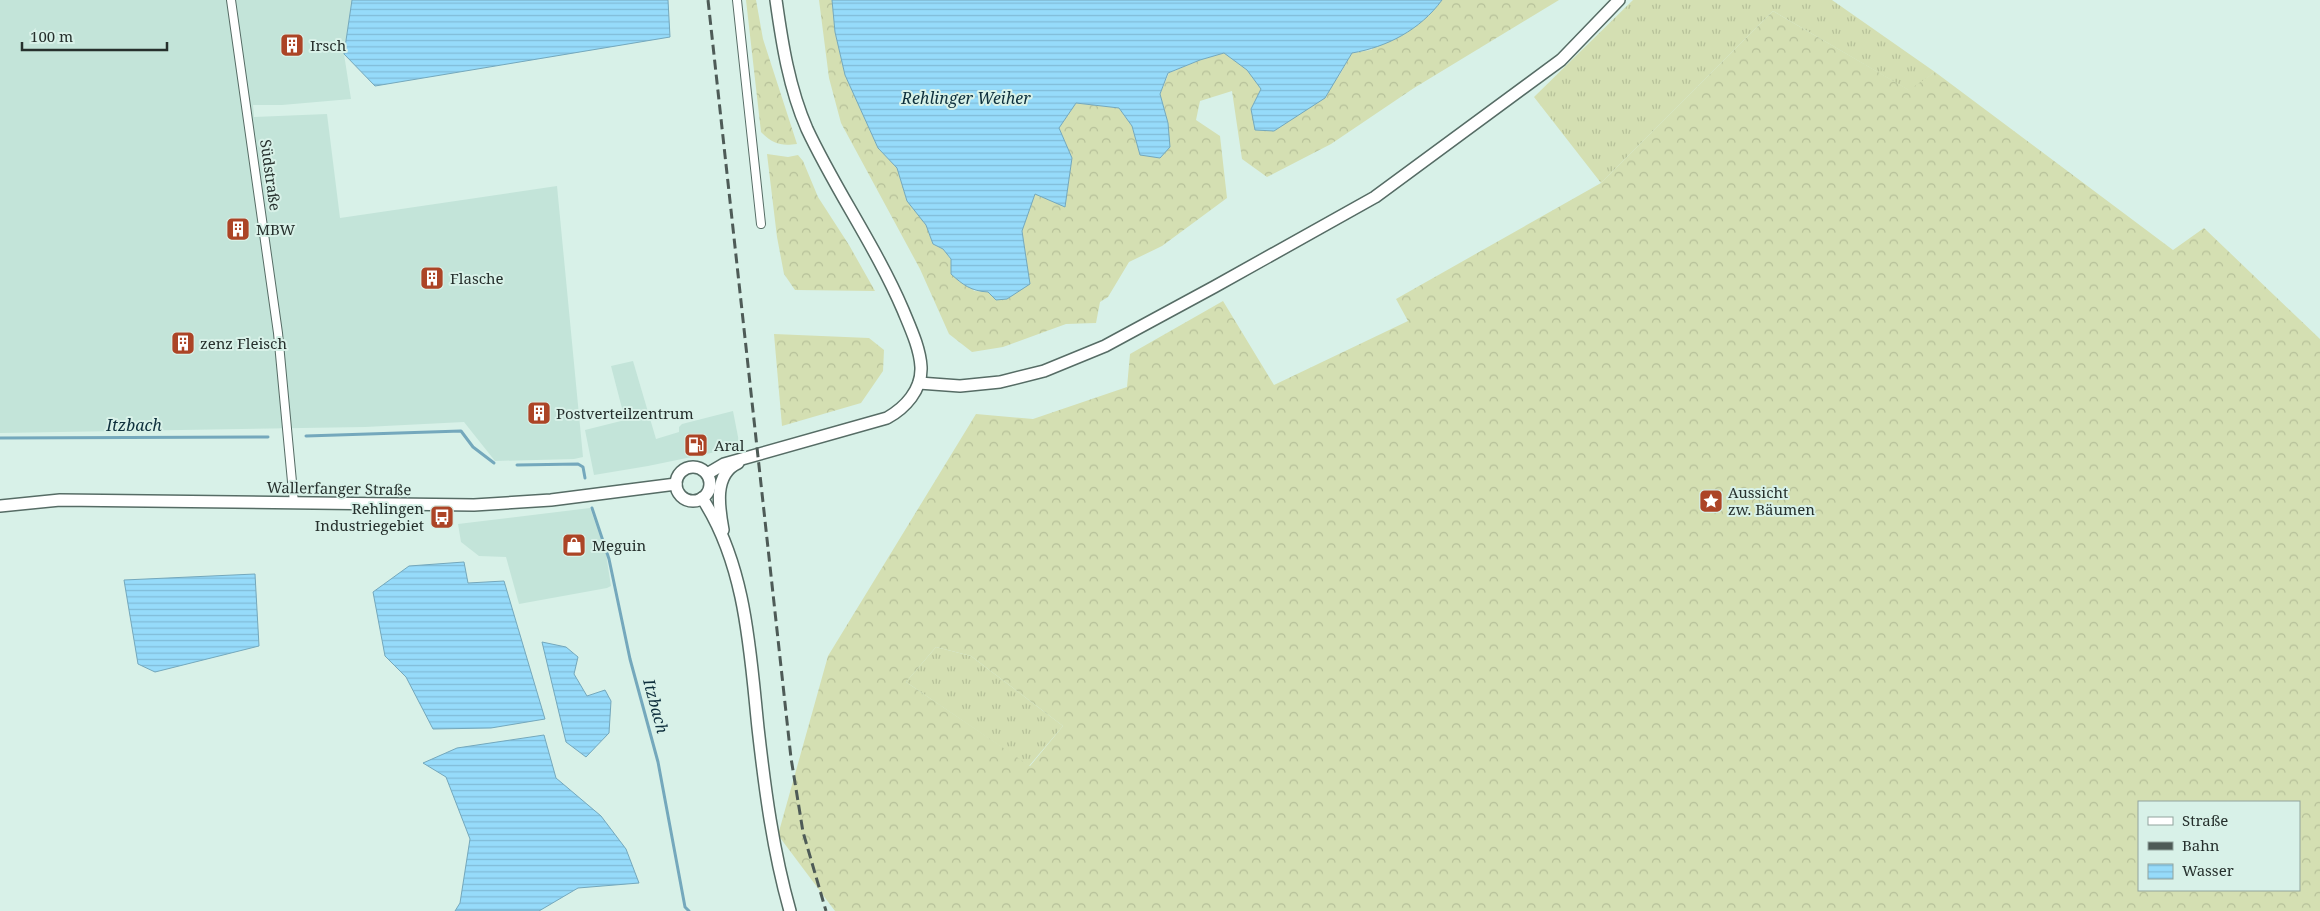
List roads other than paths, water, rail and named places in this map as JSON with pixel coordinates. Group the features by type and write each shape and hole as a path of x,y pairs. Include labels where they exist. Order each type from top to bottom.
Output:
{"main road":[{"path":"707,474 724,464 887,418 898,412 912,397 919,383 921,368 918,352 886,270 828,172 806,126 788,70 776,0"},
{"path":"919,383 960,386 1000,382 1044,371 1105,346 1214,287 1375,197 1561,60 1619,0"},
{"path":"726,550 719,510 722,482 727,471 748,458"},
{"path":"691,467 702,470 707,474 710,484 709,490 702,498 690,500 680,494 676,484 680,473 691,467"},
{"name":"Wallerfanger Straße","path":"0,506 60,500 499,504 551,500 676,484"},
{"path":"702,498 718,529 742,601 772,836 790,911"}],"street":[{"name":"Südstraße","path":"231,0 277,324 294,503"},
{"path":"737,0 761,224"}],"water":[{"path":"352,0 668,0 670,37 375,86 344,54"},
{"name":"Rehlinger Weiher","path":"832,0 1442,0 1424,20 1402,36 1390,42 1352,53 1325,98 1274,131 1255,130 1251,109 1261,89 1247,70 1224,53 1168,73 1160,94 1168,123 1170,147 1160,158 1140,155 1132,126 1119,108 1076,103 1059,128 1072,158 1065,207 1035,194 1022,231 1030,284 1007,299 996,300 988,292 968,287 951,274 951,259 943,249 933,244 926,225 907,201 897,168 878,148 845,75 835,32"},
{"path":"464,562 468,583 504,581 545,719 491,728 433,729 406,677 385,656 373,592 409,566"},
{"path":"255,574 259,646 155,672 138,664 124,580"},
{"path":"542,642 566,647 578,657 574,674 587,696 605,690 611,701 609,733 586,757 566,742"},
{"path":"544,735 556,778 601,816 626,849 639,883 578,888 539,911 455,911 460,903 470,839 446,777 423,763 457,748"}],"waterway":[{"name":"Itzbach","path":"306,436 461,431 473,447 494,463"},
{"name":"Itzbach","path":"0,438 268,437"},
{"name":"Itzbach","path":"517,465 578,464 583,467 585,478"},
{"name":"Itzbach","path":"592,508 609,559 630,659 658,762 685,907 689,911"}],"railway":[{"path":"708,0 791,758 803,832 826,911"}],"place":[{"name":"Irsch","path":"292,45"},
{"name":"MBW","path":"238,229"},
{"name":"Flasche","path":"432,278"},
{"name":"zenz Fleisch","path":"183,343"},
{"name":"Postverteilzentrum","path":"539,413"},
{"name":"Aral","path":"696,445"},
{"name":"Aussicht zw. Bäumen","path":"1711,501"},
{"name":"Rehlingen Industriegebiet","path":"442,517"},
{"name":"Meguin","path":"574,545"}]}
